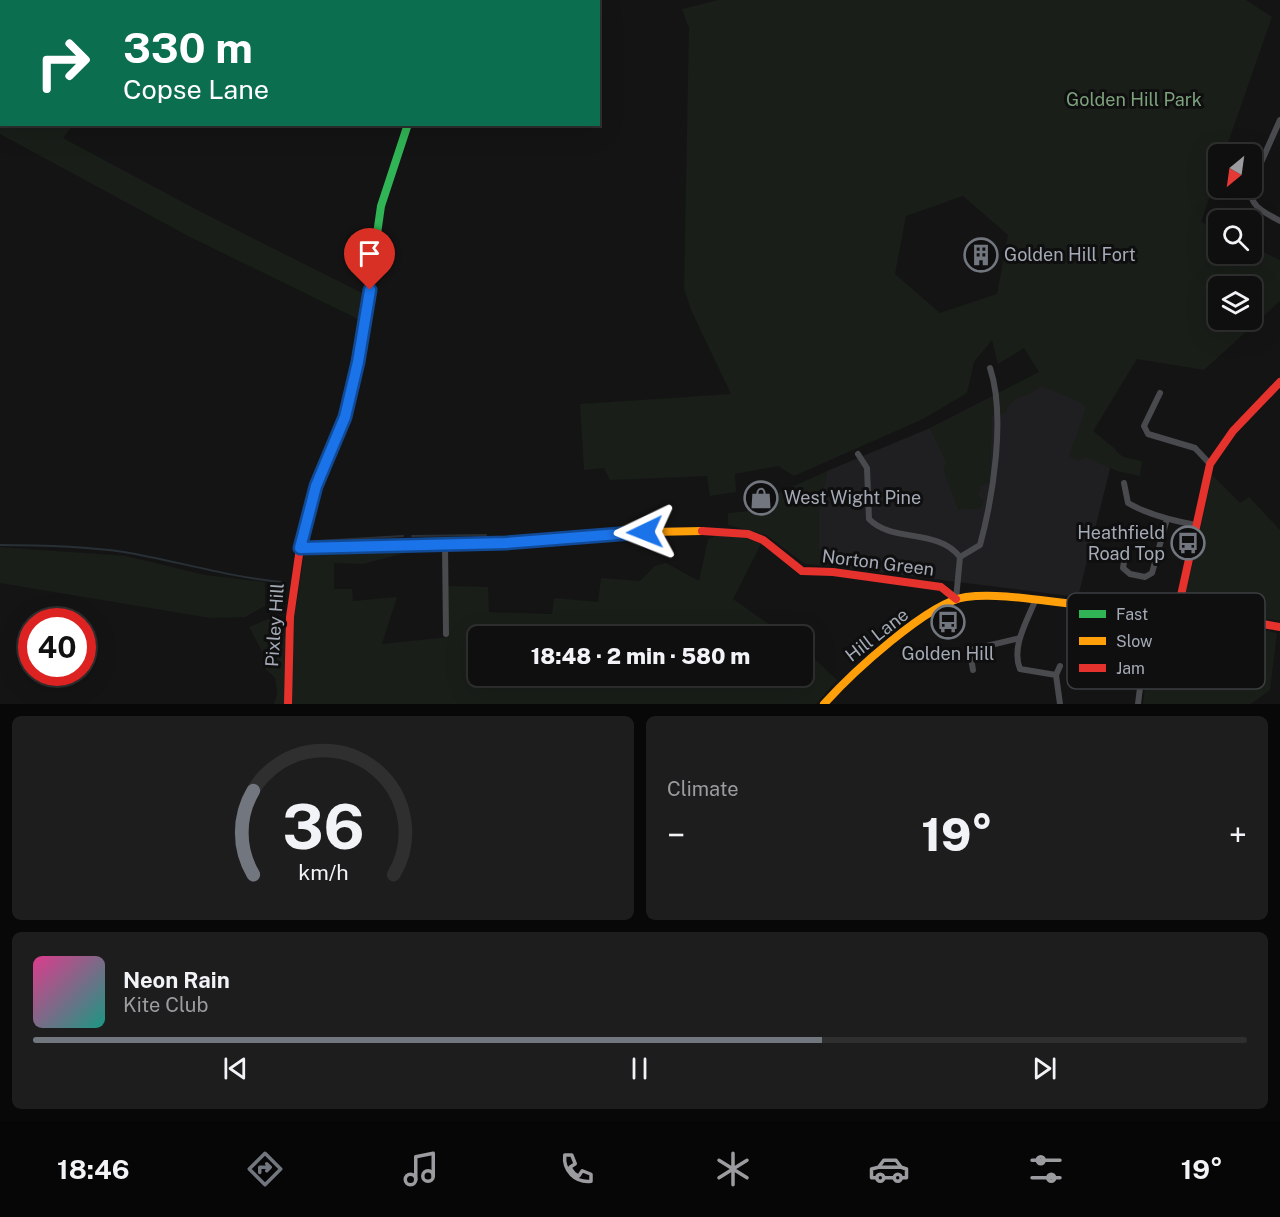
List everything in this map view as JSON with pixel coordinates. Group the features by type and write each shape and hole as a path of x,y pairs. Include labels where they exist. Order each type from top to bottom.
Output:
{"street":[{"path":"1262,160 1280,120"},
{"name":"Pixley Hill","path":"288,704 290,617 300,548 316,486 345,417 367,311 381,206 407,126"},
{"path":"1250,198 1256,207 1280,221"},
{"path":"960,557 980,545 996,473 995,385 990,368"},
{"path":"1181,593 1209,464 1216,452 1280,382"},
{"path":"1160,393 1144,426 1148,434 1195,448 1209,464"},
{"path":"858,454 867,468 869,519 878,529 941,543 955,550 960,557 956,599 980,596 1067,603"},
{"path":"1124,483 1128,503"},
{"path":"1128,503 1167,519 1196,525"},
{"path":"1123,509 1128,503"},
{"path":"1124,562 1123,568 1130,574 1145,577 1152,573 1167,519"},
{"name":"Norton Green","path":"300,548 506,543 600,533 716,531 748,534 763,540 802,571 833,572 941,587 956,599"},
{"path":"446,544 446,634"},
{"name":"Hill Lane","path":"824,704 838,686 917,624 956,599"},
{"path":"1035,601 1020,638 1016,659 1020,669 1056,675"},
{"path":"1265,624 1280,627"},
{"path":"973,669 971,658 974,649 1020,638"},
{"path":"1060,666 1056,675 1060,704"},
{"path":"1138,704 1140,689"}],"shaded area":[{"path":"1039,373 1107,408 1093,431 1115,449 1079,593 1067,593 1067,596 829,566 818,548 819,510 827,471 930,428"}],"green space":[{"name":"Golden Hill Park","path":"718,0 1246,0 1272,17 1228,144 1208,144 1209,198 1201,222 1208,225 1208,264 1262,264 1262,251 1280,260 1280,301 1262,317 1262,276 1208,276 1208,330 1248,330 1204,370 1137,359 1093,431 1123,457 1142,461 1140,476 1117,471 1085,457 1078,461 1069,456 1086,408 1078,401 1041,386 1011,403 1006,413 992,416 990,484 981,485 978,495 983,501 981,508 958,510 944,471 946,462 930,428 1039,372 1024,348 998,364 992,340 974,362 967,393 923,419 794,476 778,466 735,474 736,492 710,496 707,476 610,480 604,468 584,470 580,404 731,394 691,310 684,288 689,28 682,9","holes":["963,196 1008,235 997,294 940,313 895,274 906,216"]},
{"path":"0,126 72,126 63,138 203,213 364,294 360,320 190,237 0,134"},
{"path":"827,471 819,510 818,548 829,566 805,564 766,535 728,525 728,513 771,509 772,496"},
{"path":"1212,475 1240,503 1249,497 1280,530 1280,621 1265,618 1265,593 1184,593"},
{"path":"720,534 746,538 761,544 733,599 772,626 468,626 468,686 813,686 813,657 837,680 816,704 274,704 277,694 275,678 261,665 264,655 249,627 275,616 284,620 285,638 294,640 294,618 305,548 413,545 413,551 363,564 334,563 334,589 352,589 353,601 397,597 382,644 449,637 446,586 488,587 489,612 552,614 554,598 598,602 601,578 640,581 655,566 666,563 699,581 708,539"},
{"path":"0,547 126,556 205,575 265,582 265,606 245,617 210,618 0,583"},
{"path":"1265,631 1277,633 1270,690 1251,704 1143,704 1145,689 1265,689"}],"waterway":[{"path":"412,536 486,535"},
{"path":"318,541 403,536"},
{"path":"0,545 62,546 124,552 282,582"}],"traffic: fast":[{"path":"372,269 381,206 407,126"}],"traffic: slow":[{"path":"300,548 506,543 600,533 702,531"},
{"path":"824,704 870,659 911,625 950,602 966,597 993,596 1067,603"}],"traffic: jam":[{"path":"288,704 290,617 300,548 316,486 344,417 359,362 372,269"},
{"path":"1182,593 1210,464 1233,431 1280,382"},
{"path":"702,531 748,534 763,540 802,571 833,572 941,587 956,599"},
{"path":"1265,624 1280,627"}],"place":[{"name":"Golden Hill Fort","path":"981,255"},
{"name":"West Wight Pine","path":"761,498"},
{"name":"Heathfield Road Top","path":"1188,543"},
{"name":"Golden Hill","path":"948,622"}],"route":[{"path":"370,290 358,362 345,417 316,486 300,548 506,543 600,533 645,532"}]}
